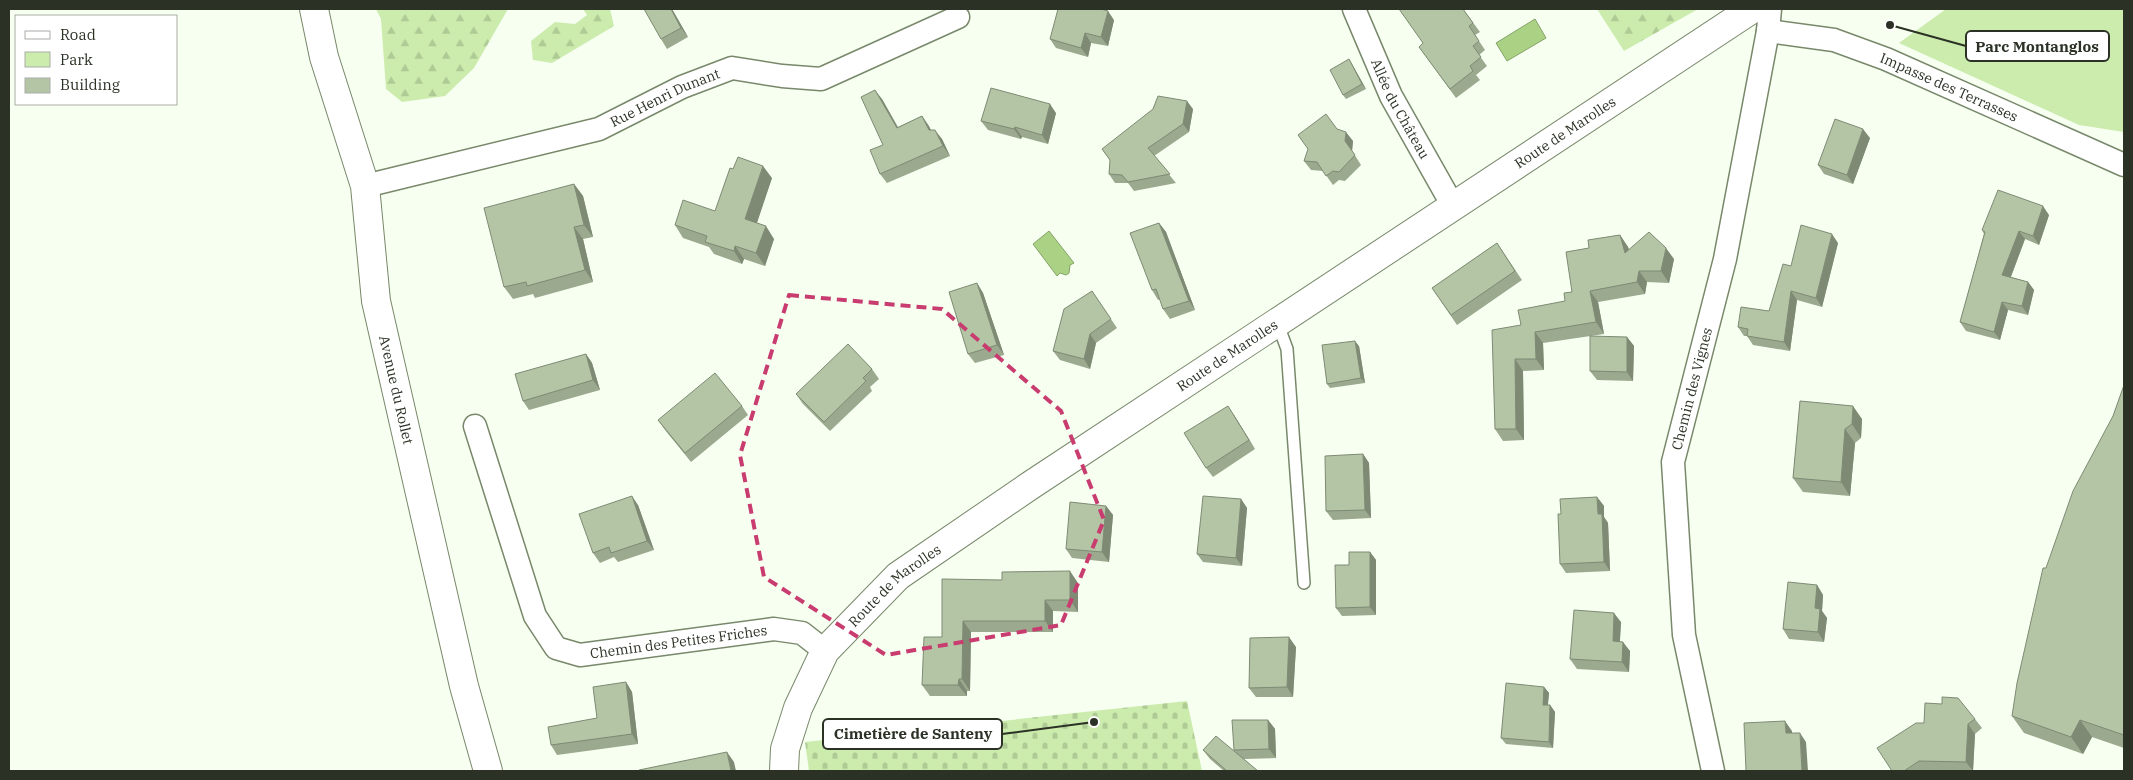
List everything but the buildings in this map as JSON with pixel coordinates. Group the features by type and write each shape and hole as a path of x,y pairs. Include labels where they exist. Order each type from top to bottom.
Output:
{"street":[{"name":"Avenue du Rollet","path":"314,9 324,57 365,186 376,302 464,686 488,771"},
{"name":"Allée du Château","path":"1354,9 1392,96 1453,206"},
{"name":"Route de Marolles","path":"784,771 785,749 798,708 825,651 898,576 1030,485 1752,9"},
{"name":"Chemin des Vignes","path":"1713,771 1684,635 1672,462 1724,259 1768,31 1770,9"},
{"name":"Rue Henri Dunant","path":"365,186 599,129 682,87 732,68 782,76 821,79 958,17"},
{"name":"Impasse des Terrasses","path":"1768,31 1834,40 1886,59 2124,165"},
{"name":"Chemin des Petites Friches","path":"475,426 535,616 556,648 580,655 774,629 802,633 825,651"}],"lane":[{"path":"1277,322 1287,349 1304,583"}],"highlighted area":[{"path":"789,295 942,309 1061,411 1104,520 1061,625 886,655 764,577 740,455"}],"green space":[{"path":"376,9 508,9 474,68 445,96 402,102 386,89 381,19"},
{"path":"583,9 610,9 614,26 552,63 533,60 531,41 555,22 575,24 587,15"},
{"path":"1597,9 1698,9 1624,51"},
{"path":"1946,9 2124,9 2124,132 2079,125 1899,43"},
{"path":"1187,701 1202,771 809,771 805,742"}],"shaded area":[{"path":"1535,19 1546,38 1507,61 1496,43"},
{"path":"1049,231 1074,263 1070,265 1069,273 1066,275 1060,273 1057,276 1033,244"}],"place":[{"name":"Parc Montanglos","path":"1890,25"},
{"name":"Cimetière de Santeny","path":"1094,722"}]}
